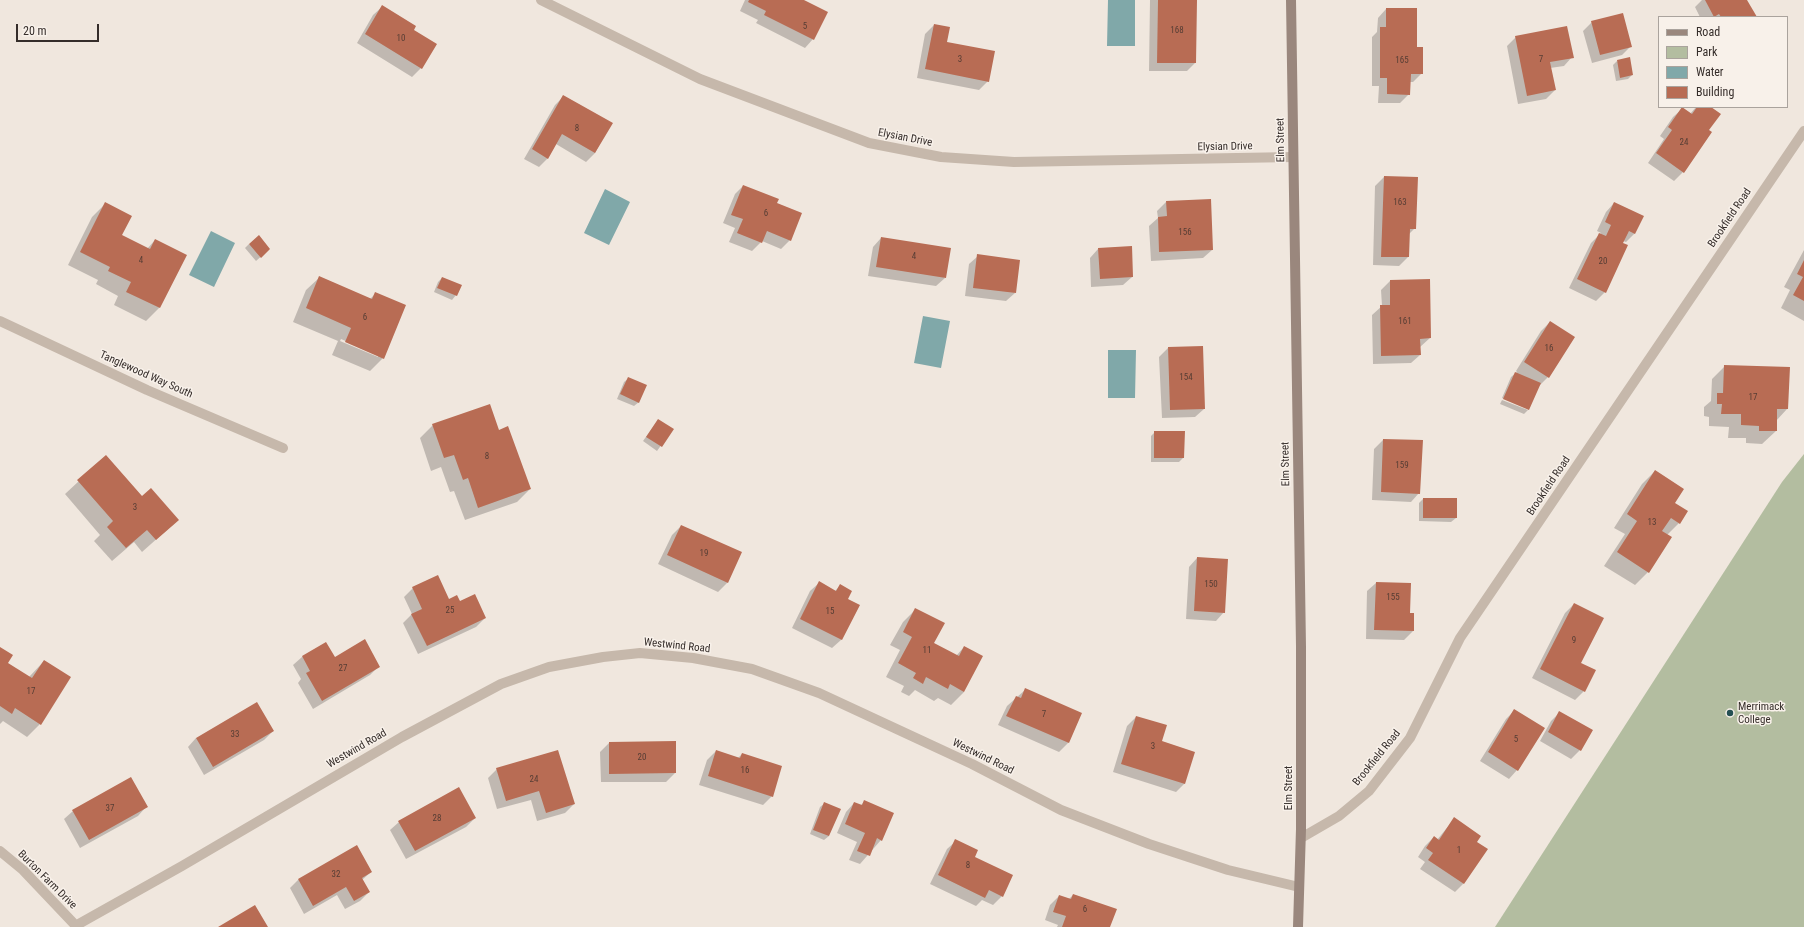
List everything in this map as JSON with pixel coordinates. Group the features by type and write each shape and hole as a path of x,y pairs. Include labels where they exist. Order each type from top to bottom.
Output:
{"main road":[{"name":"Elm Street","path":"1291,0 1300,646 1301,838 1298,927"}],"street":[{"name":"Elysian Drive","path":"541,0 700,79 868,143 941,157 1014,162 1293,157"},
{"name":"Brookfield Road","path":"1301,838 1339,816 1369,791 1410,738 1460,638 1804,131"},
{"name":"Tanglewood Way South","path":"0,321 147,390 283,448"},
{"name":"Westwind Road","path":"76,926 182,866 402,737 501,684 549,667 603,657 640,653 693,658 752,669 819,693 972,764 1061,810 1149,844 1228,870 1299,887"},
{"name":"Burton Farm Drive","path":"0,851 23,870 76,926"}],"green space":[{"name":"Merrimack College","path":"1804,454 1804,927 1495,927 1782,482"}],"water":[{"path":"1108,0 1135,0 1135,46 1107,46"},
{"path":"605,189 630,202 609,245 584,233"},
{"path":"211,231 235,243 214,287 189,275"},
{"path":"923,316 950,321 941,368 914,363"},
{"path":"1108,350 1136,350 1135,398 1108,398"}],"building":[{"path":"749,0 804,0 828,12 814,40 764,15 766,11 748,2"},
{"path":"1158,0 1197,0 1196,63 1157,63"},
{"path":"1705,0 1747,0 1756,16 1720,16 1719,14 1713,16"},
{"path":"382,5 416,26 414,30 437,44 422,69 365,34"},
{"path":"1386,8 1417,8 1417,47 1423,47 1423,74 1411,74 1410,95 1387,94 1387,78 1380,78 1380,27 1386,27"},
{"path":"1623,13 1632,47 1600,55 1591,21"},
{"path":"934,24 950,27 947,42 995,51 989,82 925,69"},
{"path":"1567,26 1574,58 1550,62 1556,90 1527,96 1515,36"},
{"path":"1630,57 1633,75 1620,78 1617,60"},
{"path":"563,95 613,123 595,153 562,134 548,159 532,149"},
{"path":"1681,108 1692,114 1696,108 1712,108 1721,114 1709,130 1712,132 1684,173 1656,153 1672,130 1668,127"},
{"path":"1384,176 1418,177 1416,229 1410,229 1409,257 1381,257"},
{"path":"743,185 779,199 777,203 802,213 791,241 767,231 762,243 737,233 743,219 731,215"},
{"path":"1211,199 1213,250 1159,252 1158,217 1167,216 1166,201"},
{"path":"105,202 132,216 122,235 150,249 155,239 187,255 160,308 126,292 131,282 108,271 110,267 80,252"},
{"path":"1614,202 1644,216 1635,234 1629,231 1623,243 1628,245 1606,293 1577,279 1599,233 1606,236 1611,225 1605,222"},
{"path":"259,235 270,249 261,258 249,244"},
{"path":"881,237 951,248 946,278 876,267"},
{"path":"1132,246 1133,277 1100,279 1098,248"},
{"path":"977,254 1020,260 1016,293 973,288"},
{"path":"1804,260 1804,301 1793,295 1803,277 1797,274"},
{"path":"319,276 372,299 375,292 406,305 384,359 345,342 351,328 306,308"},
{"path":"442,277 462,285 457,296 437,288"},
{"path":"1430,279 1431,338 1420,339 1421,355 1381,356 1380,305 1390,305 1390,280"},
{"path":"1550,321 1575,337 1549,378 1524,362"},
{"path":"1203,346 1205,409 1170,410 1168,347"},
{"path":"1724,365 1790,367 1788,409 1777,409 1777,431 1759,431 1759,426 1741,425 1741,414 1721,414 1722,404 1717,404 1717,393 1723,393"},
{"path":"1515,372 1541,383 1529,410 1503,399"},
{"path":"628,377 647,385 639,403 620,394"},
{"path":"490,404 499,430 508,426 531,489 478,508 468,478 463,480 454,455 444,458 432,424"},
{"path":"658,419 674,429 662,447 646,437"},
{"path":"1154,431 1185,431 1184,458 1154,458"},
{"path":"1383,439 1423,440 1420,494 1381,492"},
{"path":"106,455 142,496 151,488 179,520 156,540 147,530 126,548 107,527 113,521 77,480"},
{"path":"1655,470 1684,489 1675,503 1688,511 1680,524 1671,518 1662,531 1672,537 1649,573 1617,552 1637,521 1627,514"},
{"path":"1423,498 1457,498 1457,518 1423,518"},
{"path":"681,525 742,552 728,583 667,555"},
{"path":"1197,557 1228,559 1225,613 1194,611"},
{"path":"438,575 449,599 457,595 460,601 475,594 486,618 427,646 411,614 422,609 412,587"},
{"path":"819,581 836,591 840,584 852,591 848,599 860,605 842,640 800,619"},
{"path":"1376,582 1411,583 1410,613 1414,613 1414,631 1374,630"},
{"path":"1574,603 1604,618 1581,663 1596,670 1585,692 1540,669"},
{"path":"915,608 945,623 934,643 959,656 964,646 983,656 964,692 950,684 948,689 926,677 923,684 913,678 916,673 898,663 912,637 903,632"},
{"path":"365,639 380,667 322,701 306,673 310,671 302,656 326,642 335,657"},
{"path":"0,647 13,655 8,663 32,678 44,660 71,677 41,725 15,708 12,714 0,706"},
{"path":"1025,688 1082,713 1069,743 1006,716 1016,696 1021,698"},
{"path":"257,702 274,731 213,767 196,738"},
{"path":"1514,709 1545,728 1518,771 1488,752"},
{"path":"1559,711 1593,730 1581,751 1548,732"},
{"path":"1136,716 1167,725 1162,741 1195,752 1185,784 1121,764"},
{"path":"676,741 676,773 609,774 609,742"},
{"path":"558,750 575,804 546,813 539,791 506,801 496,768"},
{"path":"716,750 740,758 742,753 782,766 773,797 708,776"},
{"path":"131,777 148,807 89,840 72,810"},
{"path":"459,787 476,818 415,851 398,821"},
{"path":"864,800 894,813 882,841 877,838 870,856 857,851 865,833 845,824 854,802 862,805"},
{"path":"824,802 841,809 829,836 813,830"},
{"path":"1454,817 1481,836 1477,842 1488,849 1464,884 1428,860 1433,853 1426,848 1434,836 1439,840"},
{"path":"955,839 978,850 975,857 1013,875 1003,897 989,890 985,898 938,875"},
{"path":"357,845 372,872 362,878 370,892 354,901 346,887 313,906 298,879"},
{"path":"1073,894 1117,909 1110,927 1062,927 1066,916 1053,912 1059,895 1071,899"},
{"path":"255,905 268,927 218,927"}],"place":[{"name":"Merrimack College","path":"1730,713"}]}
